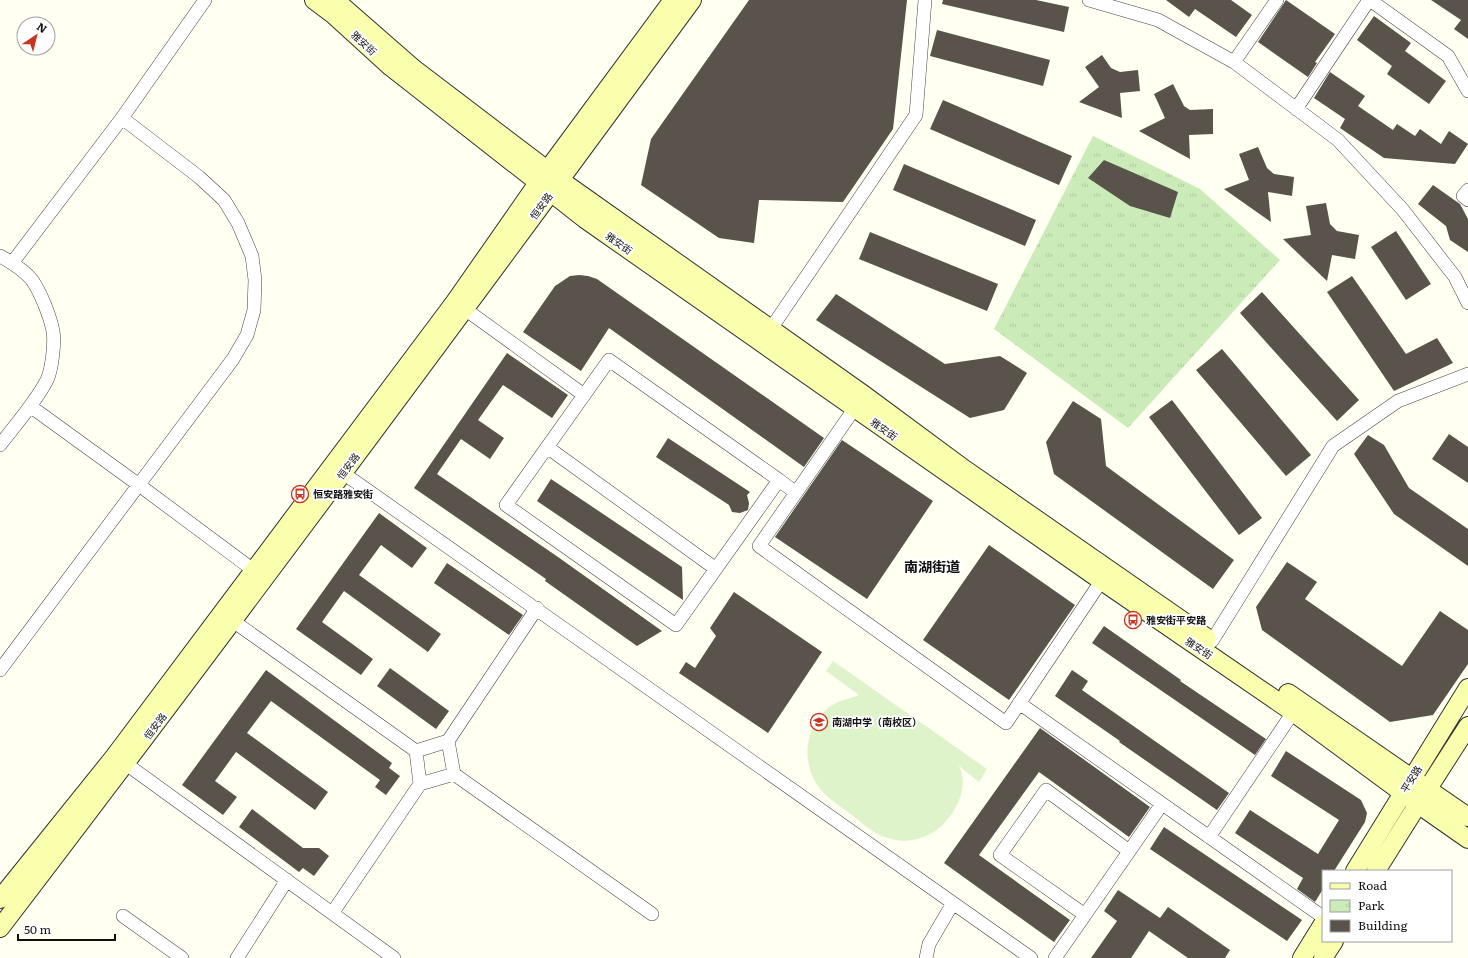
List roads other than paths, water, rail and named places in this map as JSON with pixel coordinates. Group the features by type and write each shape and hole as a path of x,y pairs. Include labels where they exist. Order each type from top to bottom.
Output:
{"main road":[{"name":"雅安街","path":"314,0 391,67 549,182 770,330 859,402"},
{"name":"雅安街","path":"335,0 414,69 549,182 584,219 859,402 964,469 1105,575 1297,707 1407,786 1418,804 1468,839"},
{"name":"恒安路","path":"0,928 121,760 460,306 549,182 673,0"},
{"name":"恒安路","path":"549,182 692,0"},
{"name":"雅安街","path":"1105,575 1212,641 1297,707"},
{"name":"平安路","path":"1356,870 1468,688"},
{"name":"平安路","path":"1377,870 1468,726"},
{"name":"恒安路","path":"0,899 121,760"},
{"name":"雅安街","path":"1407,786 1428,789 1468,817"},
{"path":"1302,958 1322,926"},
{"path":"1323,958 1333,942"}],"street":[{"path":"12,263 122,118 205,0"},
{"path":"770,330 916,115 925,0"},
{"path":"1089,0 1158,20 1234,62 1338,140 1403,210 1455,277 1468,303"},
{"path":"1234,62 1277,0"},
{"path":"1296,109 1370,0 1448,56 1468,91"},
{"path":"0,670 233,359 247,334 254,310 255,280 252,256 238,223 224,200 199,177 122,118"},
{"path":"1468,190 1463,196 1468,200"},
{"path":"0,256 12,263 31,280 43,301 53,332 52,358 47,379 30,406 0,445"},
{"path":"460,306 584,395"},
{"path":"779,480 676,626 506,505 609,360 779,480 796,493"},
{"path":"1212,641 1333,446 1398,401 1468,374"},
{"path":"859,402 759,546 1006,723 1105,575"},
{"path":"30,406 259,574"},
{"path":"547,447 716,569"},
{"path":"338,469 1031,958"},
{"path":"416,751 448,741 537,608"},
{"path":"228,617 416,751 420,784"},
{"path":"1019,703 1322,917"},
{"path":"1210,838 1297,707"},
{"path":"448,741 454,774 652,914"},
{"path":"121,760 333,912 394,958"},
{"path":"333,912 420,784 454,774"},
{"path":"1085,915 1000,854 1046,790 1130,851"},
{"path":"1055,958 1162,804"},
{"path":"237,958 288,880"},
{"path":"926,958 929,944 953,903"},
{"path":"123,916 182,958"}],"place":[{"name":"恒安路雅安街","path":"300,494"},
{"name":"雅安街平安路","path":"1133,620"},
{"name":"南湖中学（南校区）","path":"819,722"}],"district":[{"name":"南湖街道","path":"932,567"}]}
